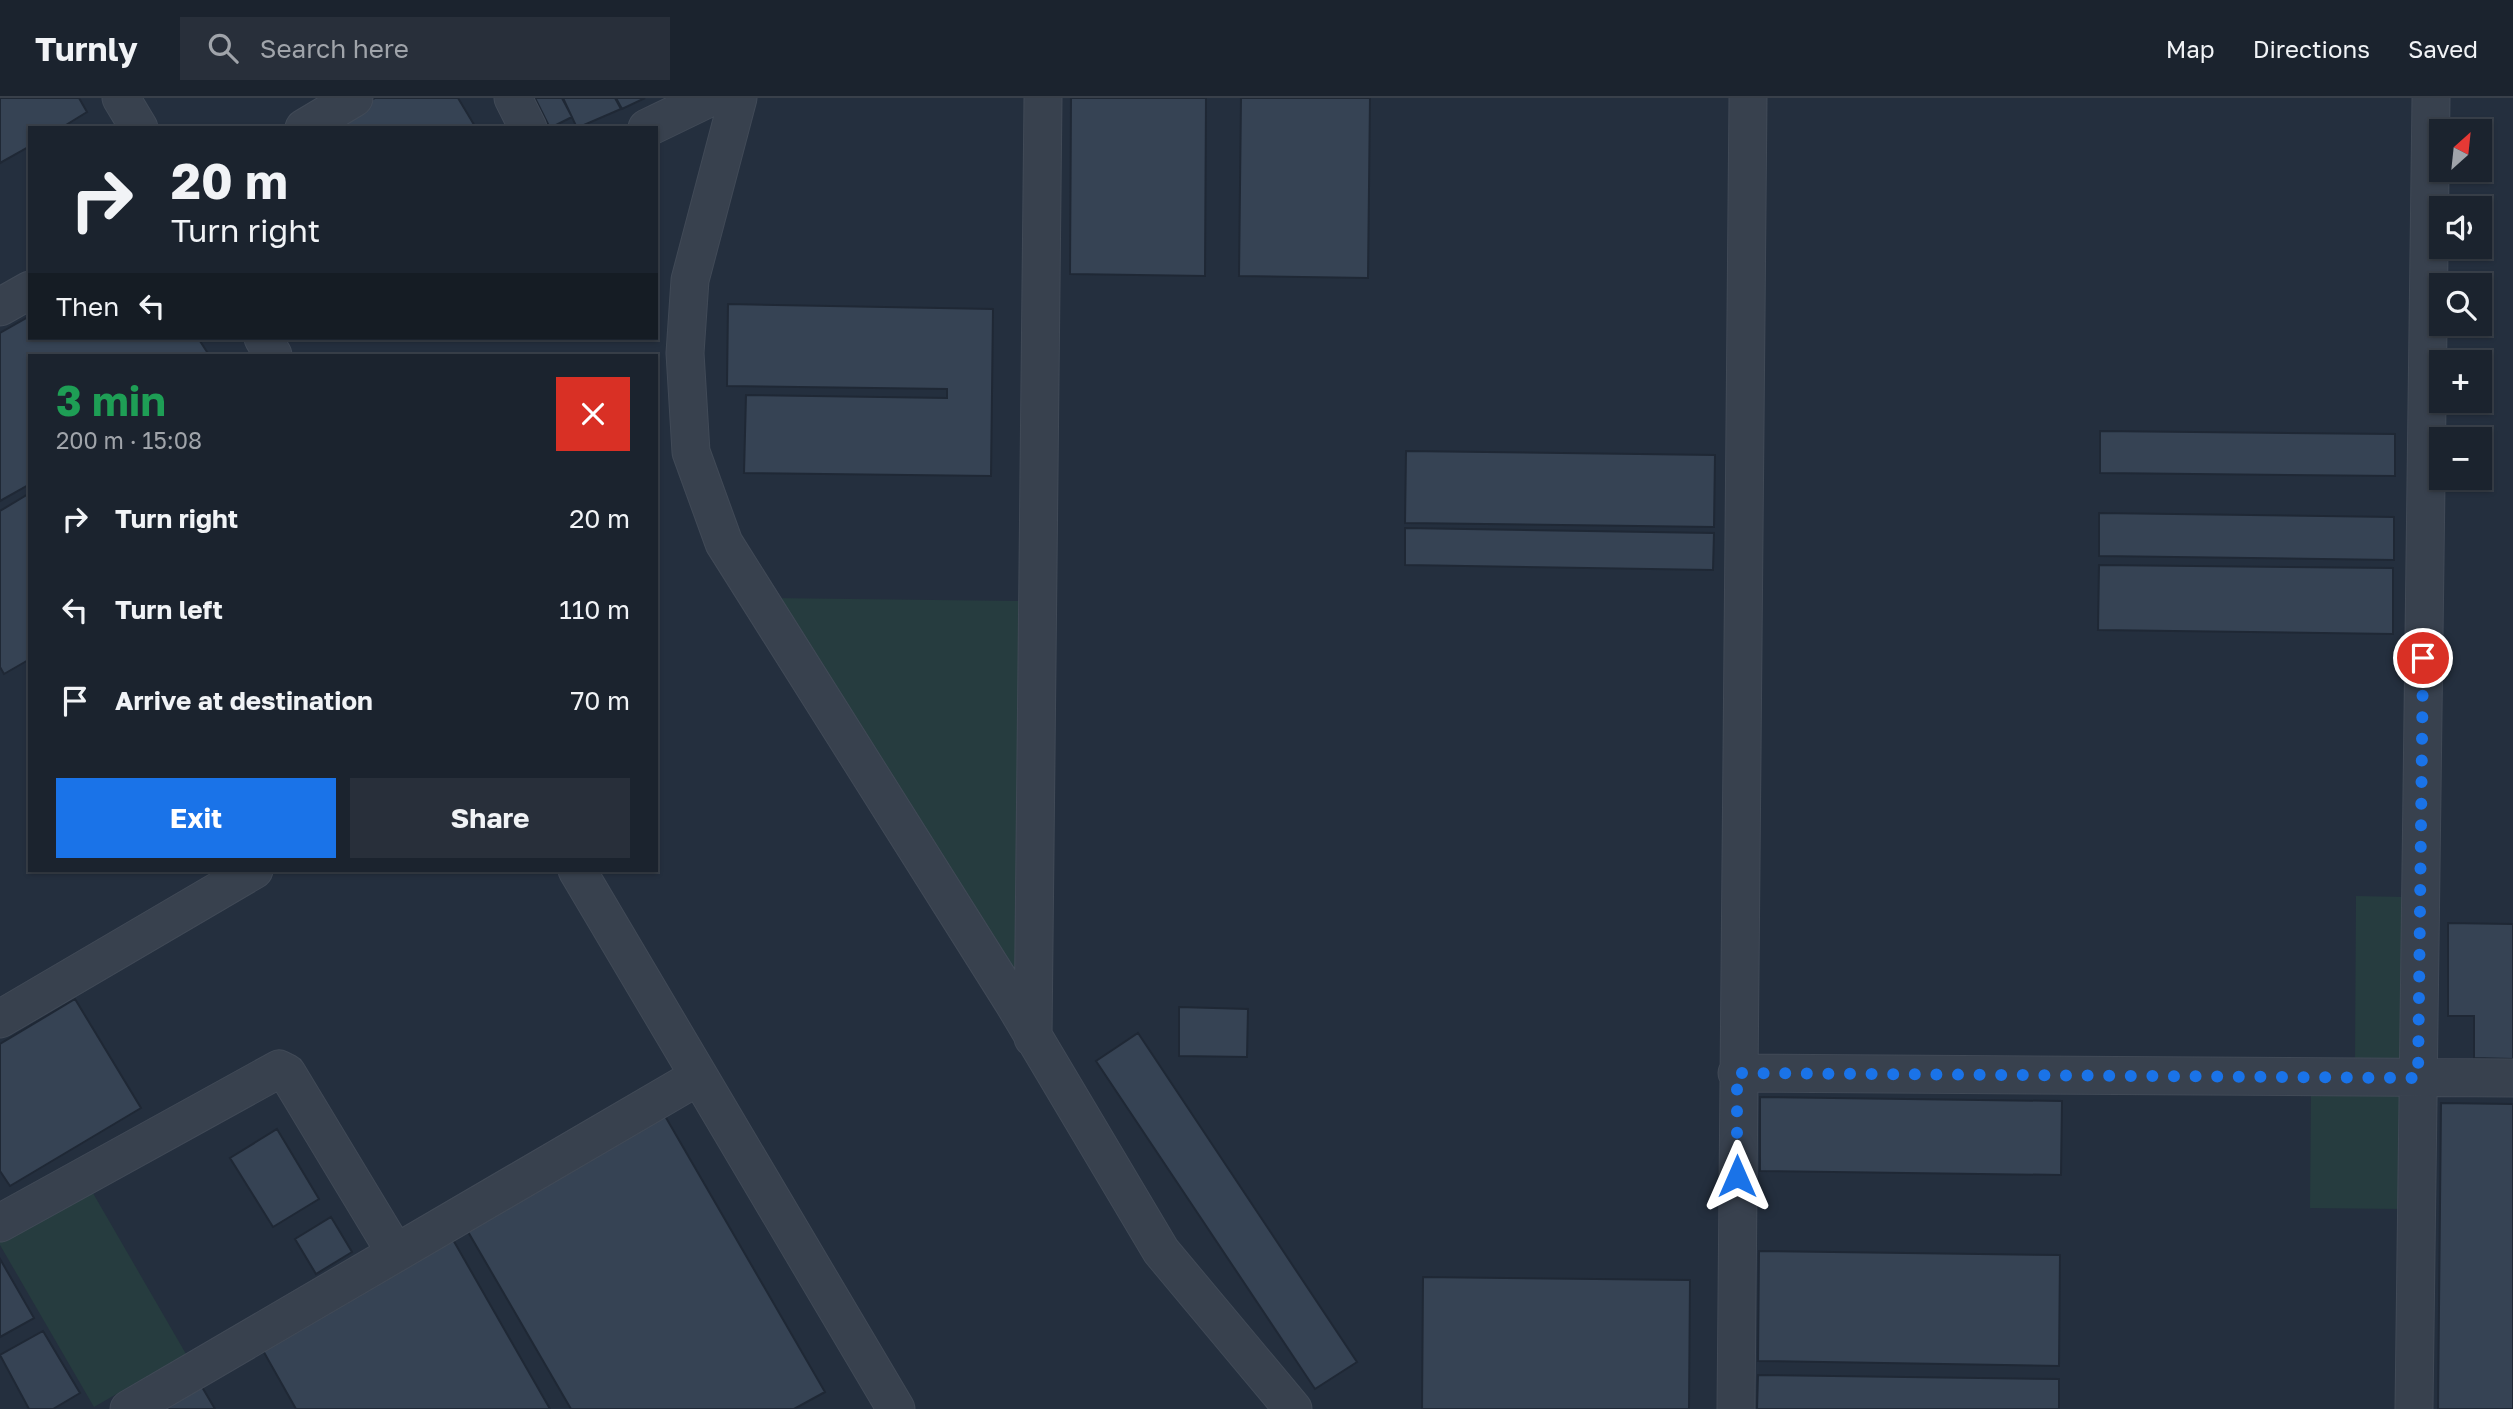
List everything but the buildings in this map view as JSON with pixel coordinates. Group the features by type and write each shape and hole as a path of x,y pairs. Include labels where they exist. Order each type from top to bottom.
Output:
{"street":[{"path":"121,98 138,126"},
{"path":"307,126 354,98"},
{"path":"513,98 527,126"},
{"path":"651,126 709,98"},
{"path":"737,98 690,280 685,353 691,452 723,543 1013,1002 1033,1041 1161,1251 1293,1409"},
{"path":"1033,1041 1043,98"},
{"path":"1736,1409 1748,98"},
{"path":"2414,1409 2431,98"},
{"path":"0,307 28,291"},
{"path":"0,1018 251,872"},
{"path":"578,872 896,1409"},
{"path":"0,1223 279,1069 286,1073 395,1252"},
{"path":"1737,1073 2513,1079"},
{"path":"129,1409 699,1076"}],"green space":[{"path":"769,598 1024,601 1019,991"},
{"path":"2356,896 2405,897 2403,1065 2355,1065"},
{"path":"2311,1092 2403,1093 2402,1209 2310,1208"},
{"path":"90,1188 186,1354 94,1407 0,1245 0,1240"}],"route":[{"path":"1737,1176 1737,1073 2418,1078 2423,658"}]}
